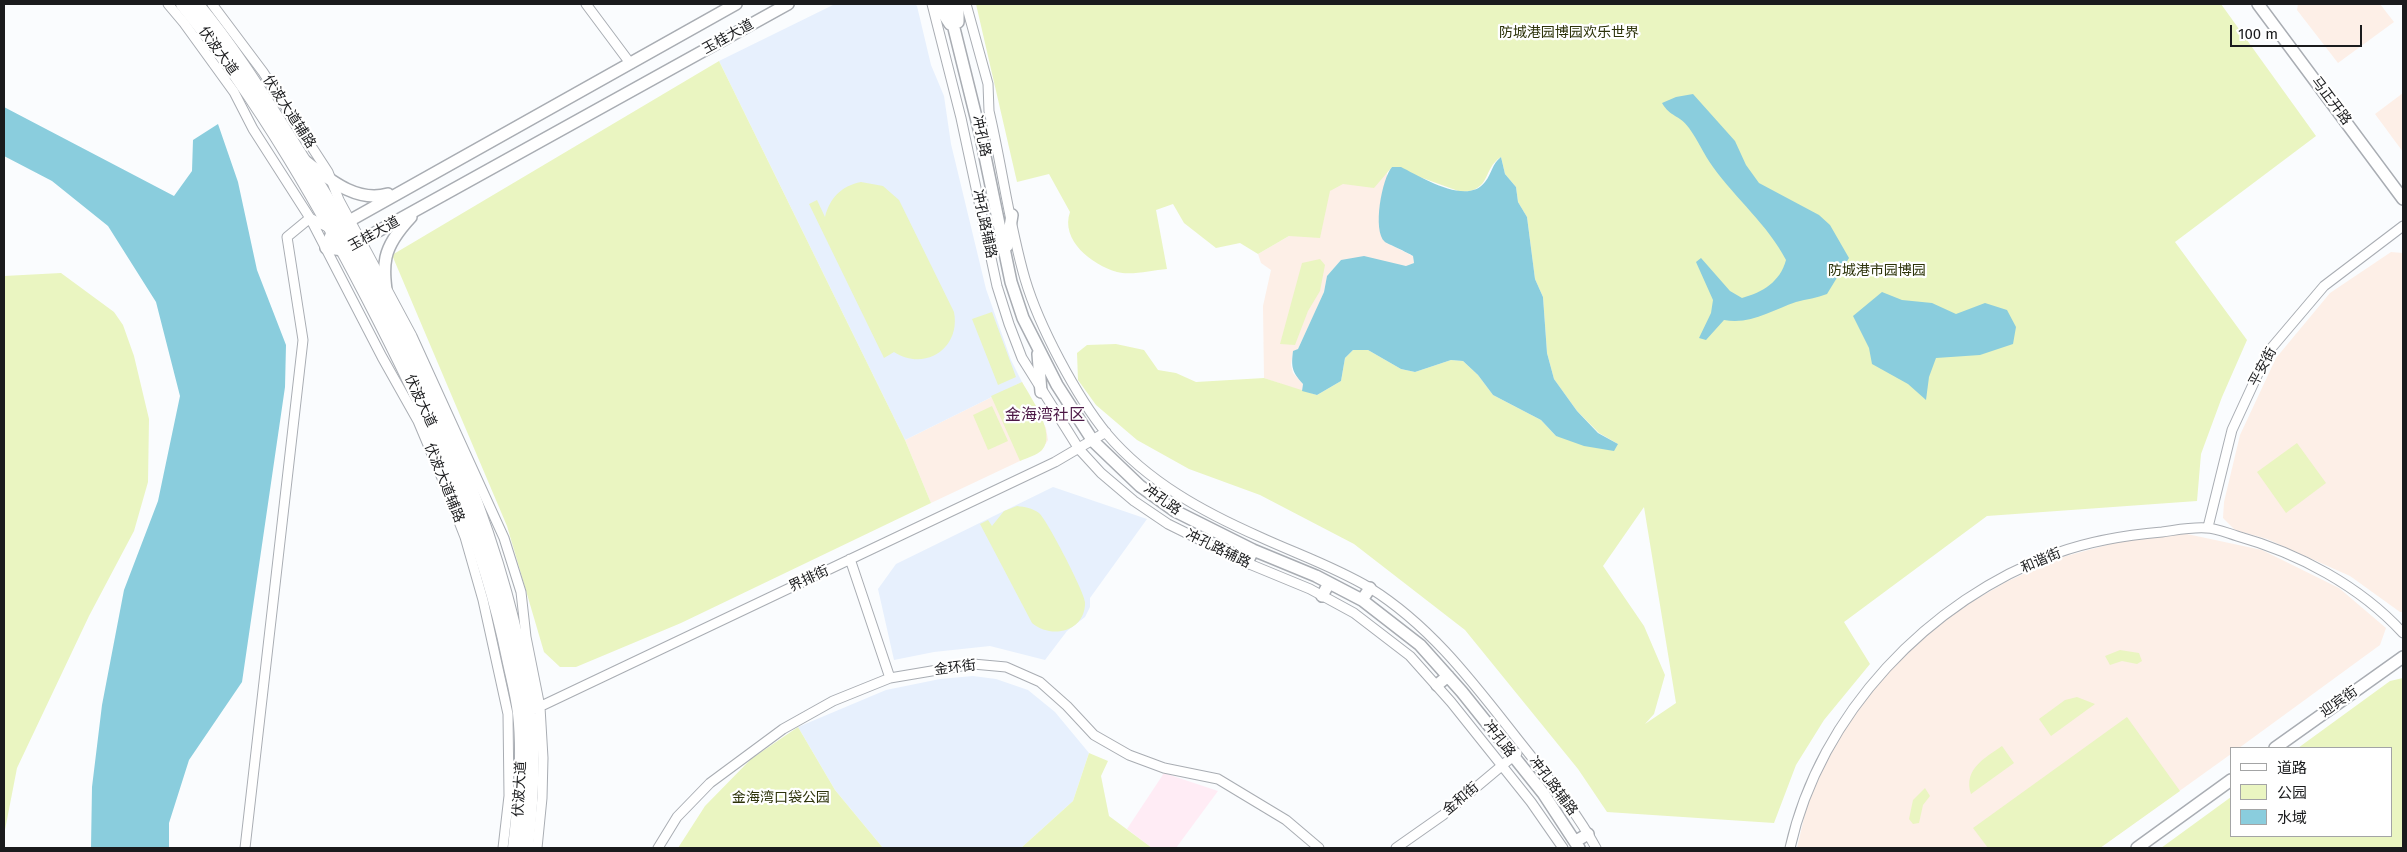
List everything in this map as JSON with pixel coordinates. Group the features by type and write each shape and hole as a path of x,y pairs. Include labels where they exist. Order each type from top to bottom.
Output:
{"main road":[{"name":"伏波大道","path":"183,4 342,226"},
{"name":"伏波大道","path":"196,4 252,80 302,159 426,376 451,445 486,530 505,594 525,711 532,797 526,848"},
{"name":"玉桂大道","path":"326,248 342,226 736,4"},
{"name":"玉桂大道","path":"326,248 353,246 788,4"},
{"path":"937,4 958,36"},
{"name":"冲孔路","path":"948,4 958,36 1006,256 1020,309 1037,350 1092,441 1140,486 1175,511 1253,550 1329,583 1362,600 1420,645 1448,676 1543,793 1577,845"},
{"path":"958,4 958,36"},
{"name":"马正开路","path":"2258,4 2403,199"},
{"path":"302,159 331,180 359,195 375,198 406,189"},
{"path":"389,314 384,281 387,250 394,235 418,209"},
{"path":"1006,256 1012,214"},
{"name":"伏波大道","path":"353,246 427,416 475,534 499,614 525,711 521,796 515,848"},
{"path":"1037,350 1041,392"},
{"path":"1247,564 1253,550"},
{"path":"1322,596 1329,583"},
{"path":"1362,600 1370,588"},
{"name":"迎宾街","path":"2276,747 2403,657"},
{"path":"1437,685 1448,676"},
{"path":"2137,848 2230,781"},
{"path":"1577,845 1588,834"}],"street":[{"name":"伏波大道辅路","path":"168,4 234,92 253,128 310,218 382,357 418,421 446,486 465,537 483,600 543,758 542,798 537,848"},
{"name":"伏波大道辅路","path":"212,4 263,72 331,180 342,226"},
{"path":"586,4 630,63"},
{"name":"冲孔路辅路","path":"932,4 961,118 997,286 1022,358 1041,392 1079,449 1100,473 1134,501 1168,524 1247,564 1322,596 1354,613 1410,656 1437,685 1531,802 1563,848"},
{"name":"冲孔路辅路","path":"966,4 988,84 989,111 1025,278 1036,310 1070,377 1106,432 1125,452 1183,499 1259,537 1322,563 1370,588 1430,634 1474,683 1554,784 1596,848"},
{"path":"245,848 302,340 286,237 310,218 342,226"},
{"name":"平安街","path":"2208,527 2232,430 2268,352 2324,286 2403,226"},
{"path":"353,246 384,281 426,376"},
{"name":"界排街","path":"525,711 850,559 1079,449 1106,432"},
{"name":"和谐街","path":"1790,848 1809,784 1834,735 1888,666 1918,636 1958,605 2000,580 2058,552 2136,534 2208,527 2265,544 2342,582 2384,612 2403,633"},
{"path":"850,559 890,678"},
{"name":"金环街","path":"658,848 677,817 710,783 783,729 832,701 890,678 972,664 1006,667 1040,682 1067,706 1094,735 1128,755 1164,768 1218,778 1286,820 1319,848"},
{"name":"伏波大道辅路","path":"503,848 509,786 525,711"},
{"name":"金和街","path":"1396,848 1443,815 1524,748"}],"shaded area":[{"path":"835,4 915,4 917,6 931,65 944,96 951,144 986,289 1011,360 1022,382 905,440 719,61"},
{"path":"2298,4 2380,4 2394,22 2338,63 2297,10"},
{"path":"2403,93 2403,152 2375,114"},
{"path":"1389,107 1385,242 1413,256 1414,263 1407,266 1341,260 1327,276 1324,292 1317,308 1298,349 1293,352 1291,365 1293,373 1303,384 1302,391 1264,378 1263,306 1271,270 1261,263 1258,254 1289,236 1330,191"},
{"path":"2391,252 2403,253 2403,612 2400,612 2350,576 2267,539 2235,530 2223,518 2224,502 2240,435 2276,358 2330,293"},
{"path":"1022,382 1046,428 1048,440 1041,451 931,503 905,440"},
{"path":"1053,487 1147,519 1090,598 1090,607 1085,617 1067,631 1045,660 990,646 934,652 894,660 878,589 896,564"},
{"path":"2187,534 2262,550 2339,588 2386,628 2380,645 2240,747 2230,747 2230,755 2100,848 1797,848 1810,792 1833,742 1871,688 1932,625 2006,582 2059,558 2136,537"},
{"path":"973,676 996,679 1028,690 1055,712 1089,753 1073,801 1021,848 883,848 835,790 798,727 886,690 940,679"},
{"path":"1164,773 1218,791 1176,848 1152,848 1127,829"}],"green space":[{"name":"防城港市园博园","path":"976,4 2221,4 2316,136 2175,242 2247,340 2222,397 2201,454 2197,501 1987,516 1844,622 1870,664 1824,720 1796,765 1774,823 1607,812 1578,769 1465,630 1354,544 1260,495 1189,469 1137,440 1096,405 1078,380 1077,353 1087,345 1116,344 1144,350 1158,370 1176,373 1196,382 1264,378 1317,395 1341,381 1345,358 1353,350 1368,350 1401,369 1415,372 1451,360 1463,361 1478,375 1493,395 1541,420 1556,436 1618,444 1599,433 1577,411 1554,379 1547,353 1543,297 1535,279 1527,217 1518,202 1516,187 1505,174 1501,157 1491,167 1482,184 1471,191 1461,192 1392,167 1374,188 1343,184 1330,191 1320,238 1289,236 1258,254 1240,243 1216,248 1184,223 1173,204 1156,210 1167,269 1135,273 1123,273 1107,269 1080,250 1070,232 1068,222 1070,212 1049,174 1017,182","holes":["1644,507 1676,703 1645,724 1654,714 1665,675 1644,626 1603,566"]},
{"path":"719,61 905,440 931,503 681,623 576,667 560,667 544,652 507,526 392,255"},
{"path":"861,182 883,186 899,200 954,312 955,325 952,336 946,346 928,358 906,358 894,352 884,358 809,204 817,200 825,217 830,204 838,193 848,186"},
{"path":"1320,259 1325,265 1320,291 1308,311 1295,345 1280,344 1302,263"},
{"path":"61,273 114,312 123,325 134,356 149,419 148,482 134,531 89,616 17,768 4,835 4,276"},
{"path":"992,312 1016,377 998,385 972,319"},
{"path":"1022,382 1045,426 1046,443 1042,450 1035,455 1020,461 991,396"},
{"path":"992,406 1008,441 988,450 973,415"},
{"path":"2297,443 2326,483 2286,513 2257,472"},
{"path":"1017,506 1034,510 1043,518 1079,585 1085,602 1084,612 1074,626 1066,630 1049,631 1032,623 980,524 988,520 992,526 1004,511"},
{"path":"2120,650 2139,653 2142,661 2137,664 2122,661 2110,665 2105,656"},
{"path":"2403,678 2403,848 2161,848 2230,798 2230,837 2392,837 2392,747 2299,747 2390,681"},
{"path":"2077,697 2095,704 2051,736 2039,719 2065,700"},
{"path":"2127,717 2180,791 2100,848 1988,848 1973,828"},
{"name":"金海湾口袋公园","path":"798,727 835,790 883,848 678,848 705,806 751,759"},
{"path":"2002,746 2014,763 1971,794 1969,785 1973,771 1977,765"},
{"path":"1089,753 1108,761 1101,776 1109,816 1152,848 1021,848 1073,801"},
{"path":"1925,788 1930,796 1923,805 1919,823 1913,824 1909,819 1913,800"}],"water":[{"path":"1693,94 1735,141 1746,165 1759,183 1819,215 1830,225 1849,258 1827,294 1796,302 1752,319 1724,320 1706,340 1699,338 1711,313 1713,300 1696,262 1701,258 1730,291 1742,298 1757,293 1770,285 1780,274 1786,260 1770,235 1713,167 1686,124 1668,111 1662,103 1676,97"},
{"path":"4,107 174,196 192,171 193,140 218,124 238,182 257,270 286,345 285,387 242,682 189,760 169,823 169,848 91,848 92,787 102,705 124,590 158,501 180,396 156,302 108,226 52,181 4,156"},
{"path":"1501,157 1505,174 1516,187 1518,202 1527,217 1535,279 1543,297 1547,353 1554,379 1577,411 1598,433 1618,444 1614,451 1584,446 1556,436 1541,420 1493,395 1478,375 1463,361 1451,360 1415,372 1401,369 1368,350 1353,350 1345,358 1341,381 1317,395 1302,391 1303,384 1293,369 1293,351 1298,349 1324,292 1327,276 1341,260 1364,256 1406,266 1414,263 1413,256 1385,242 1381,236 1379,227 1380,205 1385,182 1392,167 1401,167 1444,187 1467,191 1477,189 1485,182"},
{"path":"1882,292 1902,300 1932,303 1956,314 1985,303 2007,310 2016,327 2013,344 1980,355 1936,358 1929,377 1926,400 1908,384 1872,364 1869,348 1853,316"}],"district":[{"name":"金海湾社区","path":"1045,416"}],"park label":[{"name":"防城港园博园欢乐世界","path":"1569,33"}]}
